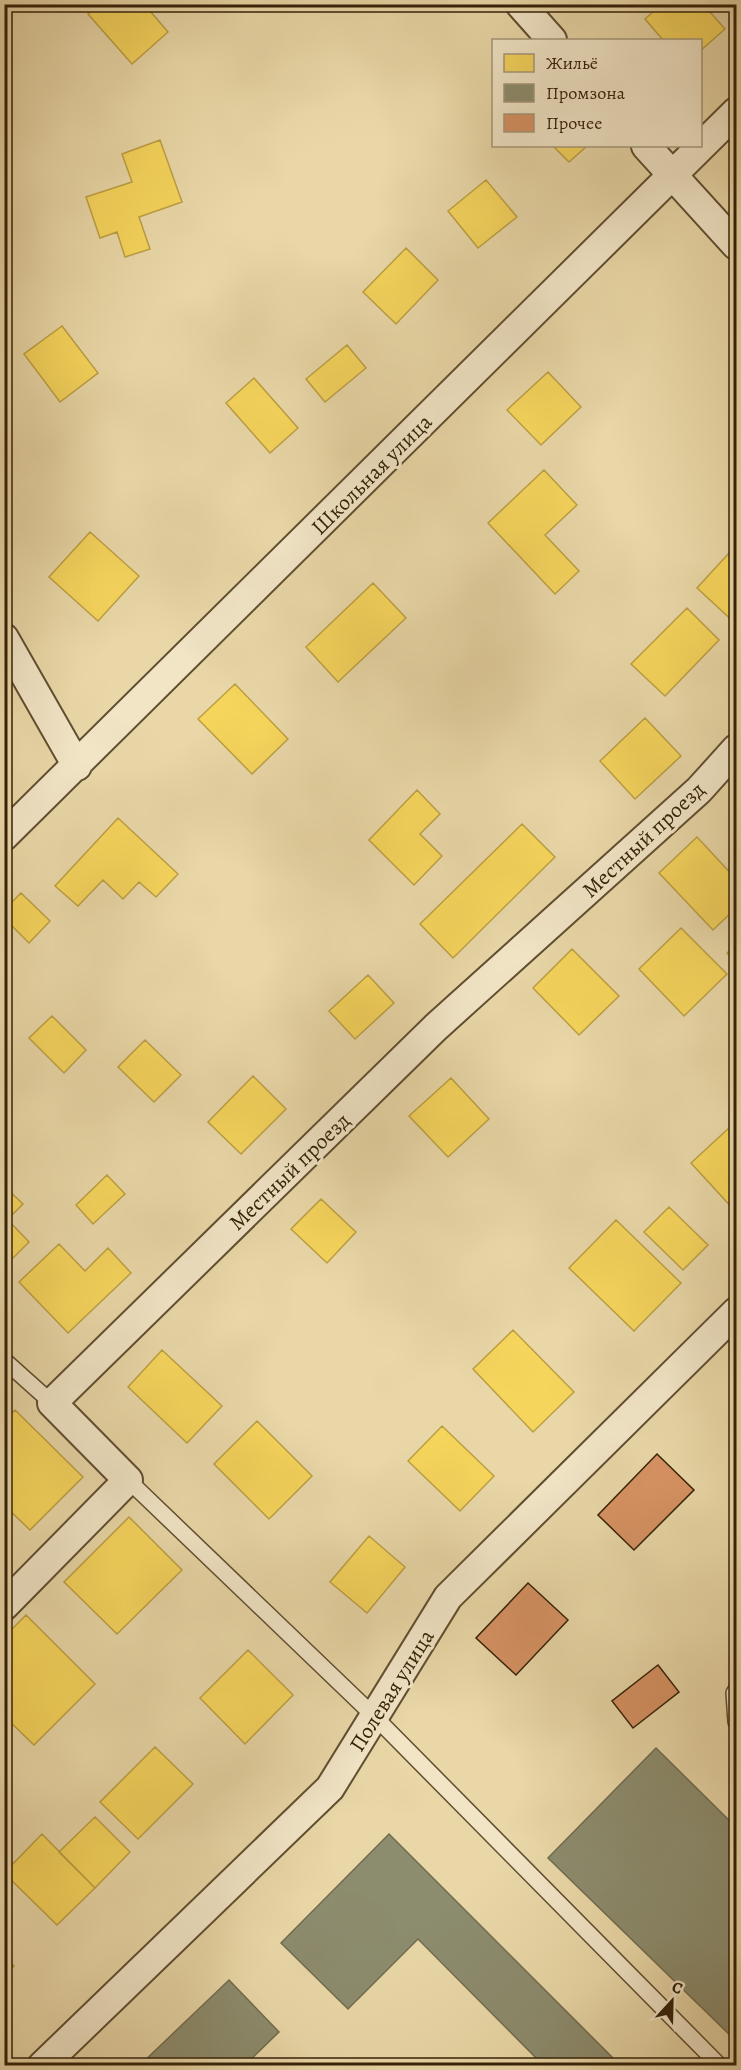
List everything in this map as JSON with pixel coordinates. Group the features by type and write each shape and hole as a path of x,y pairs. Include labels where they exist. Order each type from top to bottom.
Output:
{"street":[{"path":"520,4 551,39"},
{"name":"Школьная улица","path":"702,145 736,112"},
{"path":"647,147 736,244"},
{"name":"Школьная улица","path":"4,836 700,147"},
{"path":"4,638 77,766"},
{"name":"Местный проезд","path":"52,1403 436,1027 699,790 736,749"},
{"name":"Полевая улица","path":"42,2066 330,1788 448,1597 736,1312"},
{"path":"4,1606 128,1480 52,1403"}],"lane":[{"path":"4,1360 52,1403"},
{"path":"128,1480 374,1716 713,2063"},
{"path":"736,1690 734,1693 736,1722"}],"building: Жильё":[{"path":"100,4 144,4 168,32 132,64 88,14"},
{"path":"662,4 703,4 725,29 702,49 702,39 662,39 645,19"},
{"path":"160,140 182,202 139,217 150,249 125,257 117,232 100,238 86,197 132,182 122,154"},
{"path":"554,147 586,147 569,162"},
{"path":"486,180 517,217 478,248 448,211"},
{"path":"406,248 438,280 396,324 363,292"},
{"path":"62,326 98,373 60,402 24,354"},
{"path":"347,345 366,368 325,402 306,379"},
{"path":"548,372 581,407 541,445 507,410"},
{"path":"254,378 298,428 270,453 226,403"},
{"path":"544,470 577,505 545,535 579,571 555,594 488,523"},
{"path":"90,532 139,576 98,621 49,577"},
{"path":"729,553 736,560 736,624 697,588"},
{"path":"373,583 406,618 338,682 306,647"},
{"path":"687,608 719,640 665,696 631,664"},
{"path":"235,684 288,739 252,774 198,719"},
{"path":"645,718 681,756 635,799 600,761"},
{"path":"417,790 440,814 420,834 442,856 414,885 369,840"},
{"path":"118,818 178,874 156,897 139,882 123,899 103,880 78,906 55,886"},
{"path":"522,824 555,857 453,958 420,924"},
{"path":"697,837 736,879 736,908 713,930 659,873"},
{"path":"21,893 50,921 29,943 4,918 4,910"},
{"path":"681,928 727,974 684,1016 639,969"},
{"path":"736,944 736,964 727,953"},
{"path":"572,949 619,996 579,1035 533,988"},
{"path":"368,975 394,1003 355,1039 329,1011"},
{"path":"52,1016 86,1050 64,1073 29,1038"},
{"path":"145,1040 181,1075 154,1102 118,1067"},
{"path":"253,1076 286,1109 241,1154 208,1122"},
{"path":"451,1078 489,1119 448,1157 409,1116"},
{"path":"730,1127 736,1134 736,1212 691,1163"},
{"path":"107,1175 125,1194 93,1224 76,1205"},
{"path":"4,1186 23,1204 4,1223"},
{"path":"321,1199 356,1232 327,1263 291,1229"},
{"path":"669,1207 708,1245 683,1270 644,1232"},
{"path":"8,1220 29,1242 4,1267 4,1223"},
{"path":"616,1220 681,1283 634,1331 569,1268"},
{"path":"59,1244 85,1271 108,1248 131,1273 68,1333 19,1282"},
{"path":"513,1330 574,1392 533,1432 473,1369"},
{"path":"162,1350 222,1406 187,1443 128,1387"},
{"path":"15,1410 83,1477 30,1530 4,1505 4,1421"},
{"path":"257,1421 312,1476 269,1519 214,1464"},
{"path":"442,1426 494,1476 460,1511 408,1461"},
{"path":"129,1517 182,1570 117,1634 64,1582"},
{"path":"369,1536 405,1567 367,1613 330,1582"},
{"path":"26,1615 95,1684 34,1745 4,1716 4,1637"},
{"path":"248,1650 293,1695 245,1744 200,1698"},
{"path":"155,1747 193,1784 138,1839 100,1802"},
{"path":"95,1817 130,1852 95,1888 59,1852"},
{"path":"42,1834 95,1888 57,1925 4,1873"},
{"path":"4,1956 14,1966 4,1976"}],"building: Промзона":[{"path":"656,1748 736,1827 736,2041 548,1858"},
{"path":"389,1834 621,2066 544,2066 418,1939 348,2009 281,1943"},
{"path":"229,1980 279,2032 244,2066 139,2066"}],"building: Прочее":[{"path":"657,1454 694,1490 634,1550 598,1515"},
{"path":"528,1583 568,1620 516,1675 476,1638"},
{"path":"658,1665 679,1692 633,1728 612,1701"}]}
